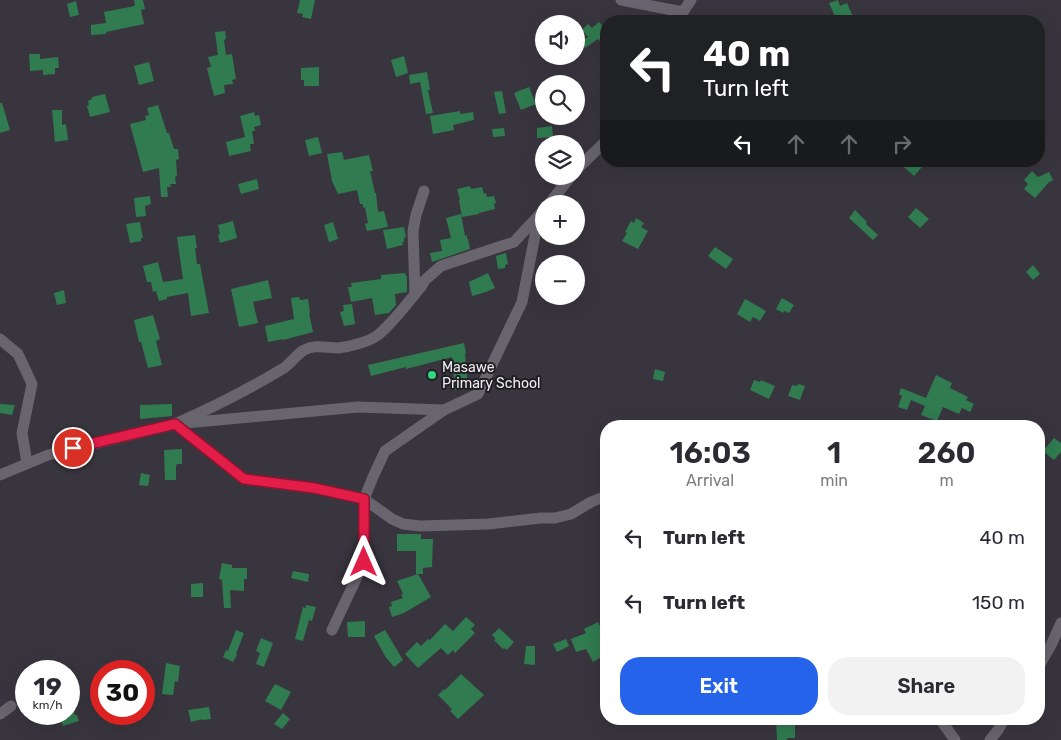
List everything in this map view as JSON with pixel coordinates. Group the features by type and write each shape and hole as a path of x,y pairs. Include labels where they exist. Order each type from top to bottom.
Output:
{"street":[{"path":"621,0 677,15"},
{"path":"682,15 691,0"},
{"path":"585,161 600,147"},
{"path":"556,195 564,185"},
{"path":"415,294 413,231 424,191"},
{"path":"175,424 203,412 266,378 287,366 302,351 311,347 338,348 357,344 376,336 391,322 425,280 441,266 514,242 535,219"},
{"path":"332,630 364,562 364,499 385,451 444,410 478,394 522,302 535,240"},
{"path":"0,339 18,354 32,384 22,433 27,463"},
{"path":"0,475 48,455 175,424 358,407 444,410"},
{"path":"175,424 244,479 314,488 364,499 392,519 403,524 420,526 489,524 555,518 571,514 600,498"},
{"path":"1045,656 1061,623"},
{"path":"0,714 12,706"},
{"path":"944,725 955,740"},
{"path":"990,740 1001,725"}],"building":[{"path":"134,0 143,0 145,9 141,10 144,24 106,32 106,34 91,35 91,25 106,23 104,12 135,6"},
{"path":"300,0 315,0 311,19 302,17 303,14 297,13"},
{"path":"838,0 840,6 847,3 852,15 834,15 829,3"},
{"path":"76,1 79,15 70,17 67,4"},
{"path":"600,23 600,41 598,39 585,48 585,39 588,37 585,34 585,27 588,24 592,28"},
{"path":"225,31 226,55 232,54 236,79 232,80 233,84 224,85 225,93 214,96 207,68 211,67 208,57 218,55 215,32"},
{"path":"29,54 40,54 40,59 58,57 59,68 55,68 55,74 43,75 43,70 30,71"},
{"path":"404,56 408,73 396,77 391,60"},
{"path":"149,62 154,81 139,85 134,66"},
{"path":"319,67 319,86 304,86 304,80 301,80 301,68"},
{"path":"427,72 430,90 428,90 433,113 426,114 420,82 410,84 409,75"},
{"path":"529,87 535,104 521,110 514,93"},
{"path":"502,91 506,113 499,114 494,92"},
{"path":"105,94 110,112 90,117 87,106 89,105 88,101 92,97"},
{"path":"0,103 2,103 10,130 0,133"},
{"path":"158,105 174,149 178,149 179,159 176,160 176,184 170,184 171,187 167,187 168,197 161,197 159,168 143,172 130,124 146,120 145,116 149,115 147,108"},
{"path":"52,110 62,110 62,125 66,124 68,140 55,142"},
{"path":"460,111 460,114 473,112 474,120 453,125 454,130 433,134 430,116"},
{"path":"254,112 255,116 259,115 261,125 254,127 255,131 252,131 254,144 250,144 251,151 229,156 226,142 245,137 240,116"},
{"path":"552,126 553,135 537,135 537,128"},
{"path":"504,128 505,136 493,137 492,129"},
{"path":"318,137 322,153 309,156 305,140"},
{"path":"342,152 344,160 369,155 373,171 370,171 376,193 378,212 384,211 388,227 367,231 365,224 368,223 365,207 363,208 363,204 360,204 357,190 338,194 332,181 327,154"},
{"path":"904,167 922,167 914,176"},
{"path":"1032,171 1038,177 1049,172 1053,180 1035,198 1024,189 1028,184 1024,180"},
{"path":"257,179 259,189 241,194 238,184"},
{"path":"470,186 471,189 482,187 487,197 494,196 495,209 462,217 457,189"},
{"path":"150,196 151,204 145,206 146,216 136,217 134,198"},
{"path":"916,208 929,219 920,228 908,217"},
{"path":"855,210 878,235 873,240 849,218"},
{"path":"461,214 465,236 467,235 470,249 432,262 430,253 442,251 440,240 451,238 446,218"},
{"path":"636,218 644,223 641,227 648,231 638,249 622,241 631,221 634,223"},
{"path":"233,221 237,238 220,243 218,225"},
{"path":"140,222 143,238 141,238 141,241 130,243 126,224"},
{"path":"333,222 338,239 329,242 324,225"},
{"path":"404,227 406,237 404,242 402,242 403,245 387,249 383,230"},
{"path":"195,235 197,264 200,264 209,313 191,316 188,293 167,297 167,299 159,301 156,291 153,292 151,282 147,282 143,266 158,262 163,282 183,279 177,237"},
{"path":"715,247 733,259 726,269 708,256"},
{"path":"506,253 508,264 505,265 505,268 498,269 496,256"},
{"path":"1033,265 1040,274 1033,280 1026,272"},
{"path":"405,273 407,276 407,292 395,294 396,305 389,313 375,315 372,298 351,302 348,287 352,287 351,283 381,279 381,275"},
{"path":"488,273 495,288 472,296 469,282"},
{"path":"268,280 272,298 253,302 258,323 239,327 231,289"},
{"path":"64,290 66,303 57,305 54,293"},
{"path":"299,297 300,300 308,299 313,332 268,342 265,326 294,319 291,298"},
{"path":"782,298 794,305 789,313 784,311 783,313 776,309"},
{"path":"745,299 766,311 760,321 753,317 750,322 737,314"},
{"path":"352,304 355,324 344,326 340,312 344,311 343,305"},
{"path":"153,315 160,339 156,341 162,365 148,368 134,320"},
{"path":"464,343 468,389 455,390 452,357 371,376 368,365"},
{"path":"655,369 665,372 663,381 653,379"},
{"path":"936,375 952,383 950,388 968,397 966,400 974,404 970,412 962,408 959,414 943,407 937,420 921,415 925,406 911,400 907,410 898,407 902,396 899,394 901,388 926,398"},
{"path":"754,380 760,382 761,380 775,386 769,399 750,390"},
{"path":"798,384 805,386 800,400 788,396 792,385 797,386"},
{"path":"0,404 15,405 12,415 0,413"},
{"path":"172,404 172,416 140,419 140,405"},
{"path":"1054,438 1061,443 1061,452 1054,460 1045,453 1045,449"},
{"path":"182,449 182,464 177,464 176,466 176,480 165,480 164,450"},
{"path":"141,473 150,475 148,486 139,485"},
{"path":"397,534 421,534 421,539 433,539 432,567 423,568 423,574 416,574 416,551 397,551"},
{"path":"222,563 232,565 232,568 247,568 247,579 244,579 244,591 230,590 231,608 224,608 222,580 219,579"},
{"path":"293,571 309,574 308,582 291,578"},
{"path":"418,574 431,597 404,613 392,617 389,607 392,606 391,602 403,598 397,581"},
{"path":"203,583 203,597 191,597 191,584"},
{"path":"306,605 316,607 312,621 309,620 303,641 295,639 303,607 306,608"},
{"path":"466,617 475,625 471,629 475,633 455,653 453,650 448,655 441,648 418,668 405,654 417,642 421,646 428,639 430,640 445,624 453,631"},
{"path":"365,621 365,637 348,637 347,622"},
{"path":"598,622 600,626 600,658 593,662 586,649 576,652 571,639 586,633 584,629"},
{"path":"499,628 514,642 507,650 503,649 494,640 496,639 492,635"},
{"path":"236,630 244,633 233,662 223,657 226,650 228,651"},
{"path":"385,630 403,660 394,667 385,656 374,636"},
{"path":"261,638 273,643 264,667 256,664 260,653 256,651"},
{"path":"566,639 569,646 557,652 553,644"},
{"path":"526,646 535,646 535,665 524,664"},
{"path":"166,663 180,666 178,682 175,681 173,695 162,694"},
{"path":"461,674 484,695 458,719 450,711 452,709 438,695"},
{"path":"275,684 291,692 281,710 265,701"},
{"path":"209,707 211,719 191,722 188,710"},
{"path":"283,713 290,719 282,729 274,724"},
{"path":"776,725 795,725 795,738 777,740"}],"place":[{"name":"Masawe Primary School","path":"432,375"}],"route":[{"path":"73,448 175,424 244,479 314,488 364,499 364,562"}]}
